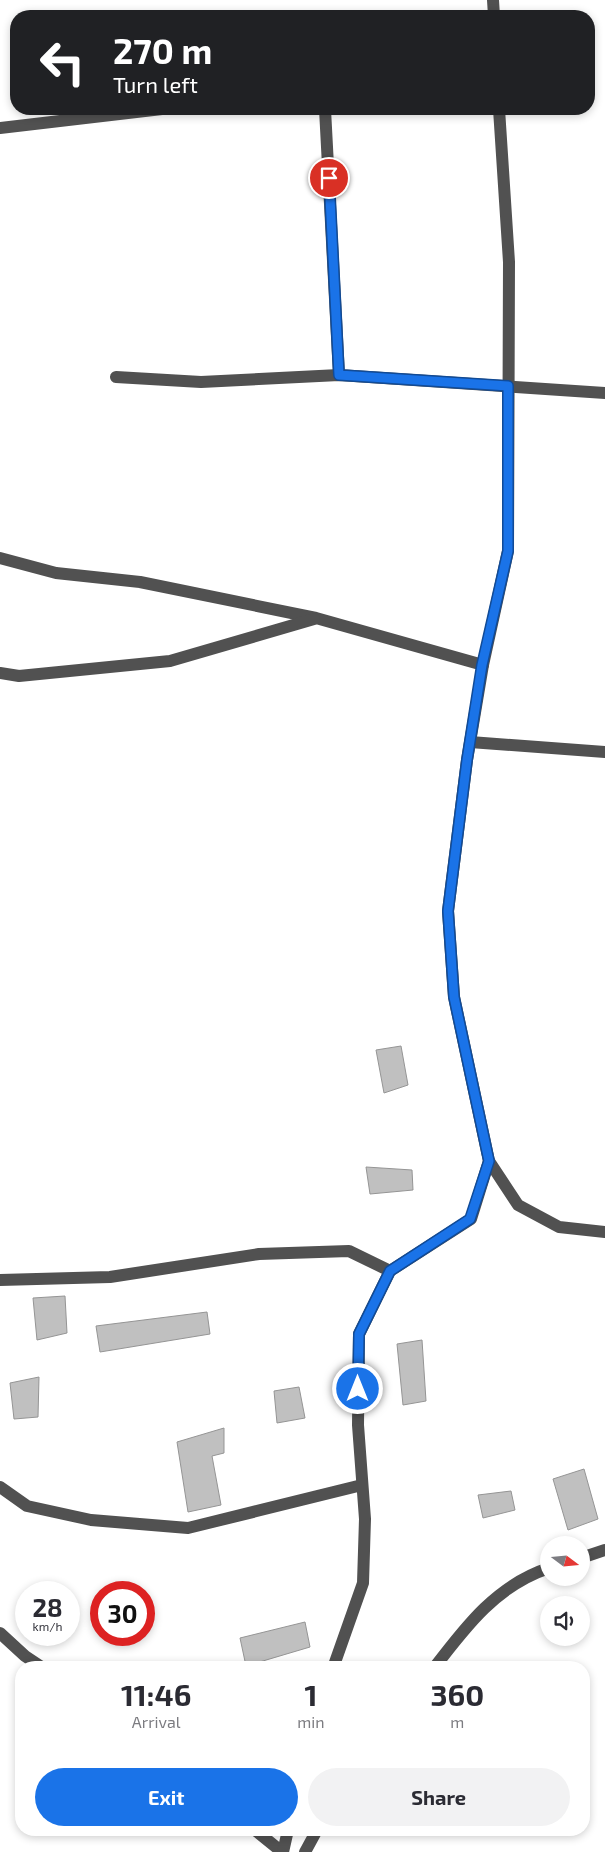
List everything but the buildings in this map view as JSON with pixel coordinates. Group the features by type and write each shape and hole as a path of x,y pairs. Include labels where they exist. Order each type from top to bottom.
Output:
{"street":[{"path":"0,128 111,115"},
{"path":"325,115 339,375"},
{"path":"499,115 508,262 508,551 482,665 448,911 454,997 489,1161 518,1205 559,1227 605,1232"},
{"path":"116,377 201,382 339,375 605,393"},
{"path":"0,558 56,573 140,582 316,618 482,665"},
{"path":"0,673 18,676 170,661 316,618"},
{"path":"470,742 605,752"},
{"path":"336,1661 363,1584 365,1519 358,1425 359,1334 390,1271 470,1219 489,1161"},
{"path":"0,1280 110,1277 259,1254 349,1250 390,1271"},
{"path":"0,1488 27,1506 91,1520 188,1528 362,1485"},
{"path":"590,1555 605,1550"},
{"path":"439,1661 473,1616 527,1575 540,1571"},
{"path":"0,1633 32,1661"},
{"path":"262,1836 282,1852 286,1836"},
{"path":"306,1852 314,1836"}],"route":[{"path":"329,178 334,312 339,375 508,386 508,551 482,665 467,760 448,911 454,997 489,1161 478,1200 470,1219 390,1271 359,1334 358,1389"}]}
